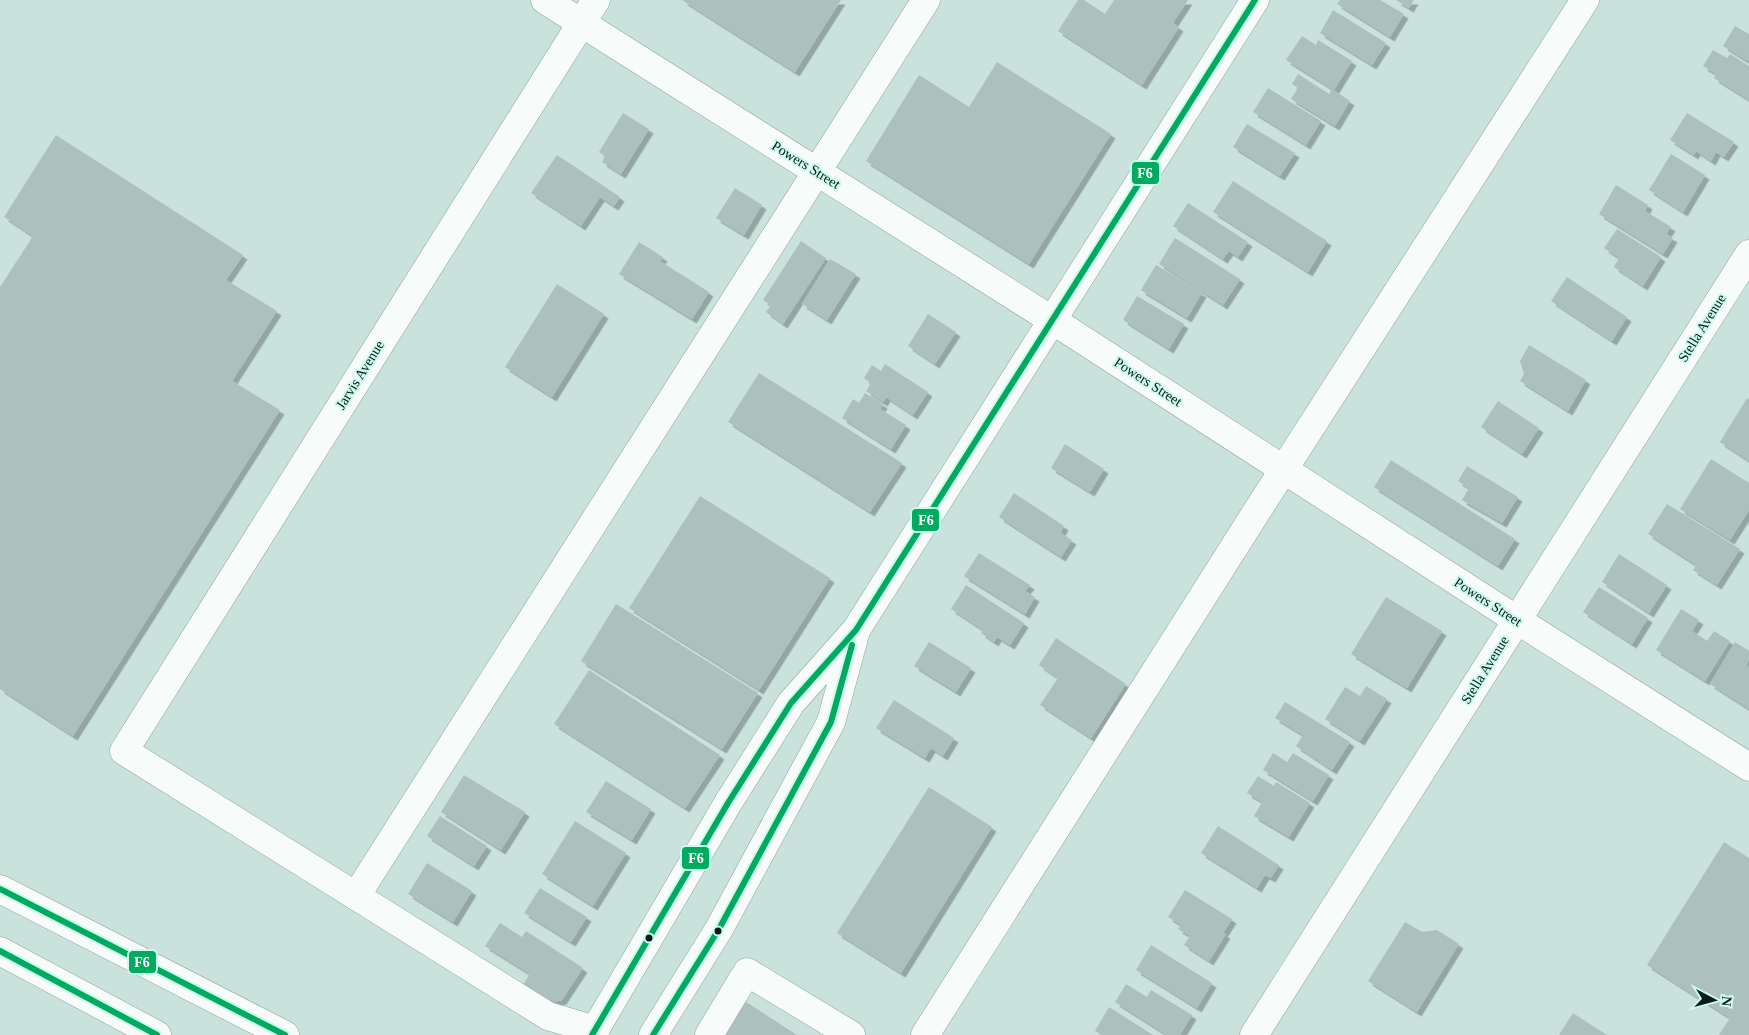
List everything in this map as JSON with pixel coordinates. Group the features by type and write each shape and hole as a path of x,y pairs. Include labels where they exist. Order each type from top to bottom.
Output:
{"street":[{"name":"Powers Street","path":"545,0 1052,320 1516,620 1749,767"},
{"name":"Jarvis Avenue","path":"356,896 124,751 596,0"},
{"path":"926,0 356,896 548,1016 593,1032 728,803 791,703 856,630 1255,0"},
{"path":"926,1035 1283,470 1585,0"},
{"name":"Stella Avenue","path":"1254,1035 1749,254"},
{"path":"653,1035 719,929 831,722 856,630"},
{"path":"0,889 285,1035"},
{"path":"0,951 157,1035"},
{"path":"709,1035 746,972 851,1035"}],"building":[{"path":"682,0 841,0 795,72"},
{"path":"1078,0 1084,0 1105,14 1114,0 1188,0 1173,23 1179,27 1142,85 1058,31"},
{"path":"1340,0 1380,0 1404,14 1390,37 1337,4"},
{"path":"1396,0 1414,0 1409,8"},
{"path":"1333,10 1386,43 1372,65 1320,33"},
{"path":"1735,26 1749,34 1749,62 1723,46"},
{"path":"1302,36 1316,45 1318,40 1352,61 1334,90 1286,60"},
{"path":"1713,50 1727,58 1730,54 1749,66 1749,100 1714,78 1716,74 1703,66"},
{"path":"997,62 1111,134 1029,264 866,161 919,75 969,107"},
{"path":"1298,74 1329,94 1332,89 1350,101 1335,126 1291,99 1298,88 1292,84"},
{"path":"1268,88 1321,121 1306,145 1253,112"},
{"path":"623,113 649,129 621,174 602,162 605,156 599,152"},
{"path":"1687,113 1734,142 1724,157 1716,152 1711,161 1696,151 1694,155 1670,140"},
{"path":"1247,124 1295,153 1280,176 1233,147"},
{"path":"56,135 243,255 226,280 277,311 232,381 280,410 73,736 0,689 0,287 33,236 4,217"},
{"path":"1671,154 1705,175 1683,212 1649,190"},
{"path":"557,155 620,197 614,206 600,197 581,226 531,193"},
{"path":"1233,181 1327,241 1308,272 1213,212"},
{"path":"1616,185 1648,205 1645,211 1671,227 1666,234 1673,238 1663,254 1599,214"},
{"path":"735,188 762,205 744,235 716,218"},
{"path":"1188,203 1248,242 1238,257 1229,251 1223,259 1173,226"},
{"path":"1617,229 1661,257 1643,286 1614,267 1619,258 1604,248"},
{"path":"1175,238 1240,279 1223,305 1159,264"},
{"path":"801,241 826,258 783,324 766,312 771,305 763,300"},
{"path":"639,242 663,257 660,261 709,292 692,319 619,274"},
{"path":"830,259 856,274 827,320 802,304"},
{"path":"1156,265 1202,293 1187,318 1141,290"},
{"path":"1567,277 1627,317 1612,341 1551,301"},
{"path":"557,284 604,314 552,397 505,367"},
{"path":"1137,296 1184,324 1169,349 1123,320"},
{"path":"928,314 956,332 935,364 908,346"},
{"path":"1529,345 1586,380 1568,411 1520,381 1524,374 1520,361"},
{"path":"885,364 928,392 913,415 886,397 883,402 866,391 871,383 864,378 872,365 881,371"},
{"path":"759,373 902,463 870,512 728,422"},
{"path":"865,393 883,404 880,409 906,425 891,449 842,418 853,399 859,403"},
{"path":"1747,398 1749,399 1749,461 1720,442"},
{"path":"1498,401 1539,428 1522,454 1481,427"},
{"path":"1065,444 1104,469 1090,492 1051,468"},
{"path":"1711,459 1749,483 1749,510 1730,540 1680,509"},
{"path":"1391,460 1515,539 1498,566 1374,487"},
{"path":"1467,466 1518,497 1502,523 1462,500 1469,488 1458,481"},
{"path":"1014,493 1064,526 1060,533 1072,540 1061,557 999,517"},
{"path":"700,496 830,578 759,690 629,608"},
{"path":"1667,504 1740,549 1717,585 1693,570 1696,565 1648,534"},
{"path":"979,553 1030,585 1025,591 1035,597 1025,614 964,576"},
{"path":"1619,554 1667,585 1649,613 1602,582"},
{"path":"966,585 1024,623 1010,645 997,637 994,642 981,633 983,630 951,609"},
{"path":"1599,587 1648,618 1632,644 1583,612"},
{"path":"1386,597 1442,631 1407,688 1351,654"},
{"path":"616,604 758,693 722,749 581,661"},
{"path":"1681,609 1699,620 1692,631 1707,641 1714,631 1730,641 1705,681 1656,650"},
{"path":"1056,638 1126,684 1091,738 1040,705 1058,678 1039,665"},
{"path":"929,642 971,668 956,692 914,666"},
{"path":"1735,642 1749,651 1749,660 1746,665 1749,667 1749,709 1710,684"},
{"path":"589,670 720,755 685,808 554,724"},
{"path":"1366,686 1387,699 1360,741 1325,719 1345,687 1360,696"},
{"path":"894,700 954,738 943,756 931,748 925,758 876,728"},
{"path":"1285,702 1350,742 1332,770 1296,746 1303,735 1275,718"},
{"path":"1273,753 1287,762 1293,753 1329,775 1313,801 1263,770"},
{"path":"464,775 525,812 501,850 441,812"},
{"path":"1258,776 1274,786 1276,782 1310,803 1289,837 1254,816 1262,802 1247,793"},
{"path":"606,781 651,809 632,840 586,812"},
{"path":"929,787 992,827 901,973 837,933"},
{"path":"440,816 487,846 474,866 427,836"},
{"path":"575,821 626,853 593,906 542,874"},
{"path":"1218,826 1279,865 1271,878 1265,875 1257,888 1201,853"},
{"path":"1724,842 1749,858 1749,1035 1719,1035 1730,1018 1647,965"},
{"path":"427,863 472,891 453,922 408,894"},
{"path":"540,888 587,917 571,942 524,913"},
{"path":"1185,890 1232,919 1223,933 1226,934 1209,961 1184,945 1190,936 1178,929 1181,925 1168,917"},
{"path":"1405,922 1422,932 1437,930 1459,944 1417,1012 1368,981"},
{"path":"500,923 522,937 526,931 583,968 562,1000 550,1003 522,986 530,974 485,946"},
{"path":"1151,945 1212,983 1197,1008 1136,970"},
{"path":"1126,984 1147,997 1151,990 1192,1015 1180,1035 1167,1035 1115,1002"},
{"path":"740,998 797,1035 716,1035"},
{"path":"1109,1007 1153,1035 1102,1035 1095,1031"},
{"path":"1573,1013 1607,1035 1559,1035"}],"transit line":[{"name":"F6","path":"592,1035 728,803 791,703 856,630 1255,0"},
{"name":"F6","path":"653,1035 719,929 831,722 852,645"},
{"name":"F6","path":"0,889 285,1035"},
{"name":"F6","path":"0,951 157,1035"}]}
